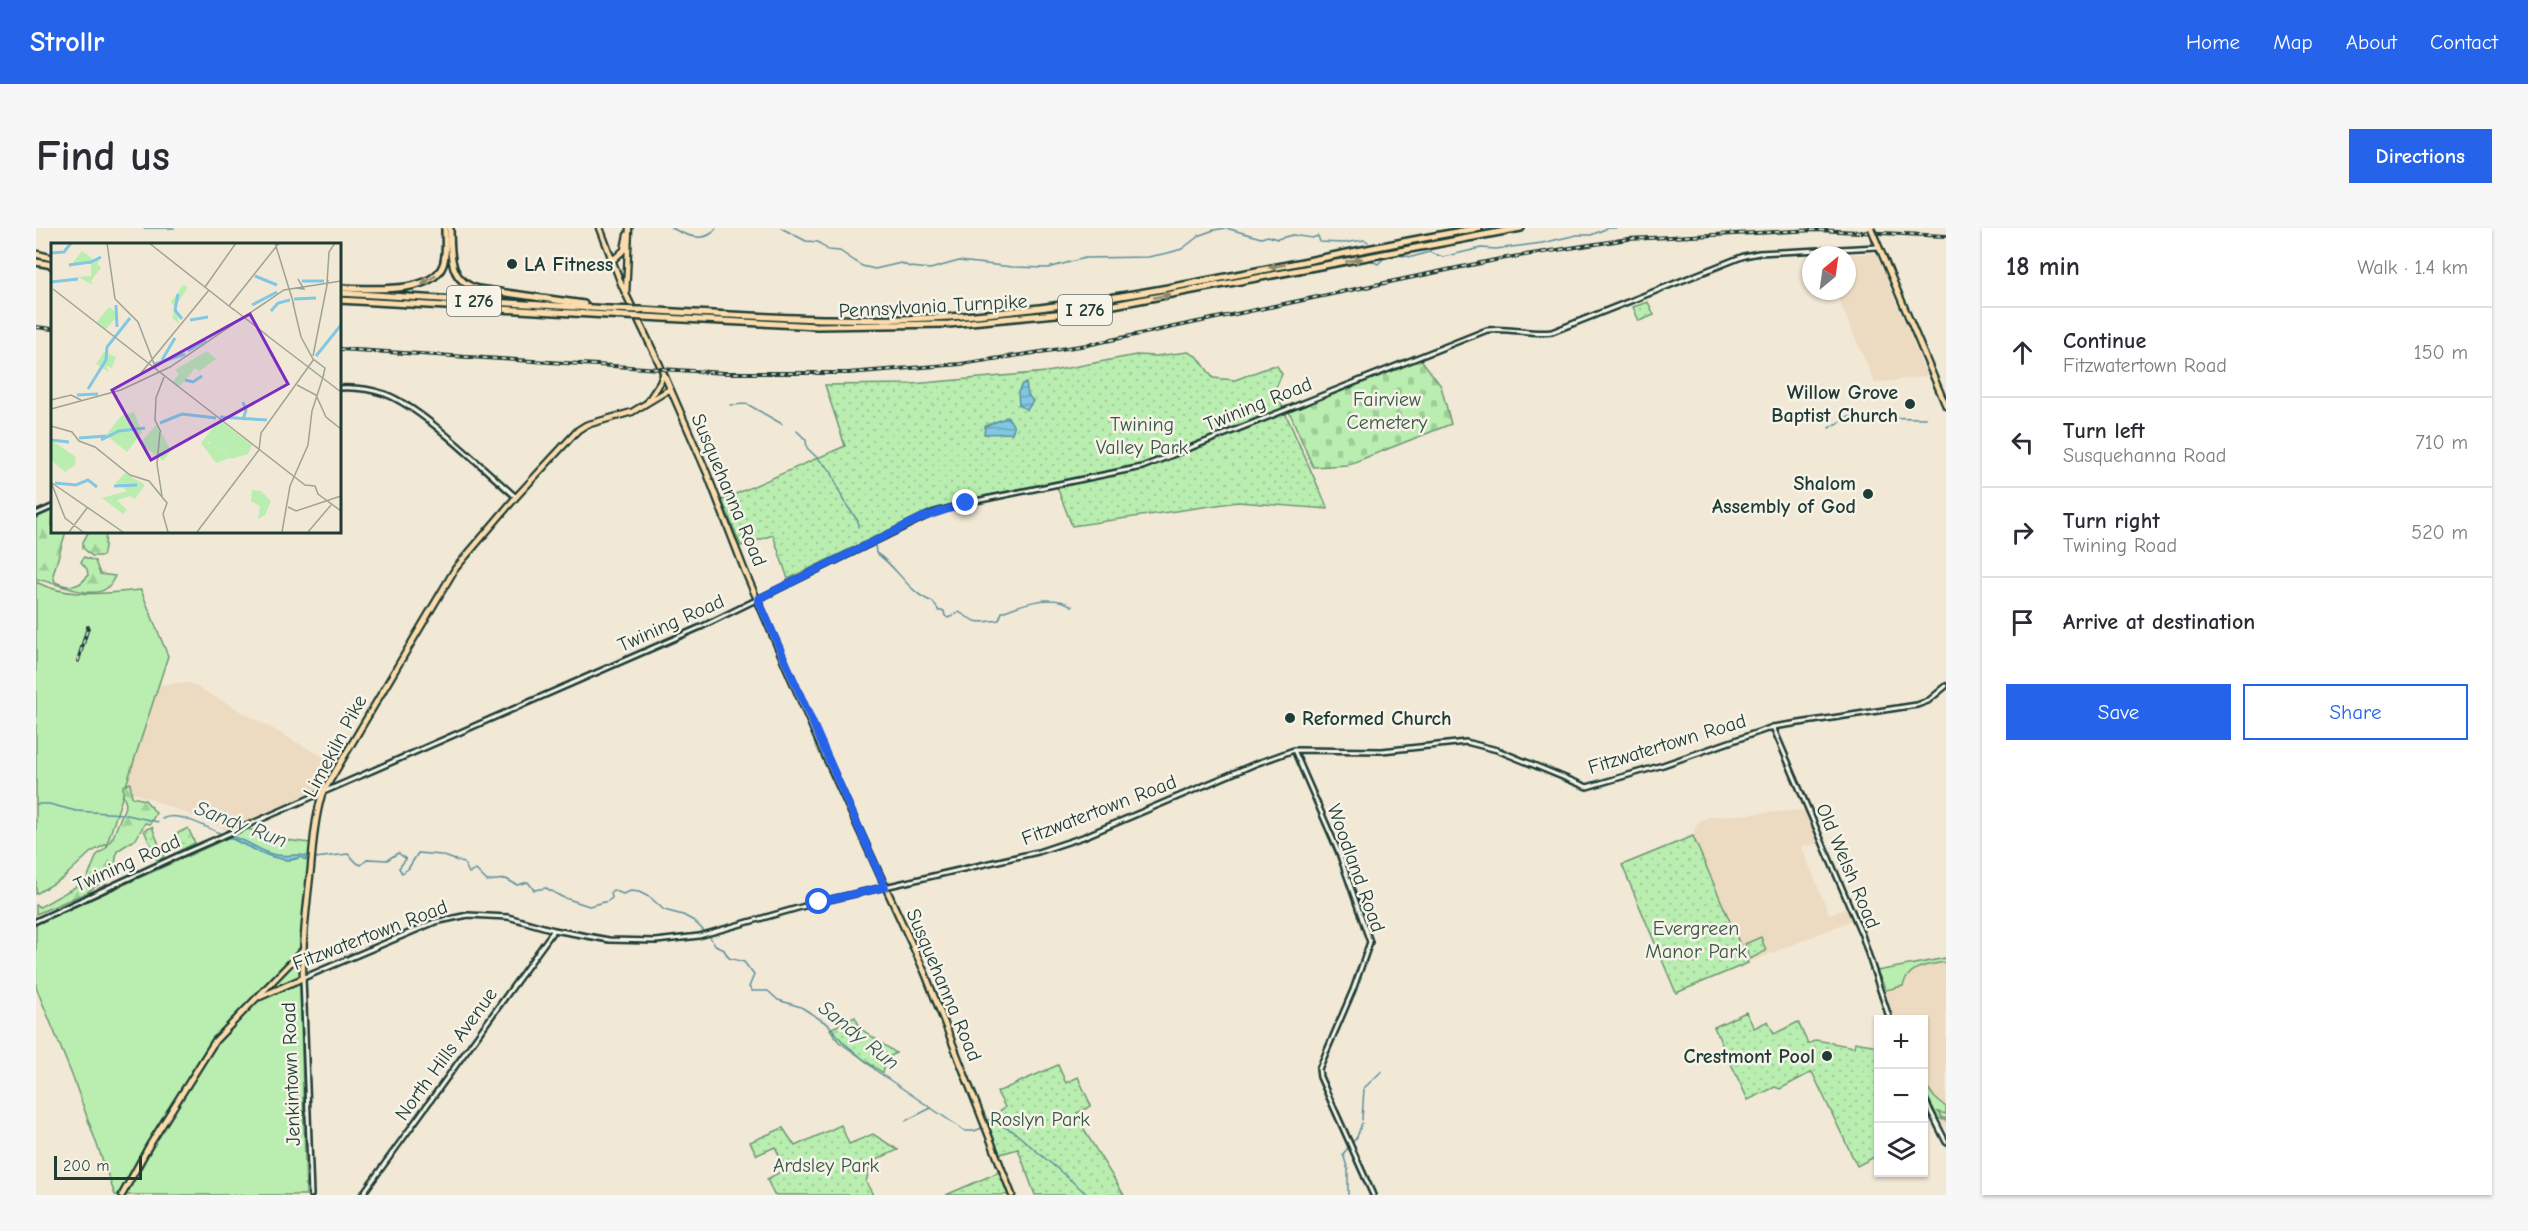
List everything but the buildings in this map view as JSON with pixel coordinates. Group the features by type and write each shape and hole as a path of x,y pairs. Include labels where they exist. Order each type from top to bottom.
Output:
{"highway":[{"path":"340,288 422,285 436,275 443,265 445,228"},
{"path":"450,228 453,270 460,280 471,287 609,312"},
{"name":"Pennsylvania Turnpike","path":"340,300 841,319 976,315 1091,302 1479,228"},
{"name":"Pennsylvania Turnpike","path":"340,294 609,312 644,317 817,326 949,324 1077,312 1521,228"},
{"path":"36,254 51,258"},
{"path":"36,262 51,265"}],"main road":[{"name":"Susquehanna Road","path":"600,228 626,296 663,371 758,599 925,974 1012,1195"},
{"path":"613,260 621,255 629,228"},
{"path":"626,296 629,228"},
{"path":"1871,228 1946,406"},
{"path":"625,245 624,266 627,270"},
{"name":"Limekiln Pike","path":"648,401 662,379 663,371"},
{"path":"653,394 670,389"},
{"name":"Limekiln Pike","path":"302,951 312,854 318,807 322,794 455,570 516,497 582,426 632,412 670,389"},
{"path":"122,1195 148,1146 215,1041 302,951"},
{"name":"Jenkintown Road","path":"302,951 303,978"},
{"name":"Fitzwatertown Road","path":"260,997 303,978"}],"street":[{"name":"Twining Road","path":"36,921 758,599 933,513 966,503 1142,467 1487,330 1508,328 1542,334 1552,332 1751,255 1878,247"},
{"path":"340,388 366,389 398,400 516,497"},
{"path":"36,514 51,507"},
{"name":"Fitzwatertown Road","path":"303,978 435,922 460,916 499,915 554,930 618,941 670,940 699,936 819,902 1038,852 1083,837 1228,775 1294,750 1382,751 1466,742 1497,750 1587,787 1663,765 1773,727 1917,705 1928,701 1946,686"},
{"name":"Old Welsh Road","path":"1773,727 1862,935 1888,1015"},
{"name":"Woodland Road","path":"1294,750 1339,853 1370,942 1353,990 1319,1069 1320,1077 1373,1195"},
{"name":"North Hills Avenue","path":"362,1195 554,930"},
{"name":"Jenkintown Road","path":"303,978 311,1195"},
{"path":"1928,1108 1946,1142"}],"shaded area":[{"path":"1873,253 1877,256 1927,376 1875,383 1839,300 1856,300 1856,254"},
{"path":"190,683 334,763 317,792 228,830 125,789 159,685"},
{"path":"1805,810 1820,844 1801,846 1829,914 1847,908 1852,920 1748,963 1693,836 1697,823 1708,817"},
{"path":"1946,957 1946,1130 1928,1096 1928,1015 1893,1015 1878,970"}],"green space":[{"path":"1648,302 1654,315 1639,321 1633,307"},
{"name":"Twining Valley Park","path":"1188,352 1198,357 1213,378 1235,380 1277,366 1282,374 1275,390 1328,509 1238,502 1072,526 1055,482 932,509 788,579 773,535 741,546 722,500 845,446 825,385 912,384 1047,372 1136,355 1156,356"},
{"name":"Fairview Cemetery","path":"1420,358 1441,386 1451,424 1347,465 1313,467 1289,411"},
{"path":"51,510 51,532 66,532 53,575 55,582 65,586 81,583 88,575 87,569 81,562 84,557 95,561 100,574 115,576 107,588 100,591 82,591 36,579 36,518"},
{"path":"88,532 106,532 103,556 92,556 83,548 83,542"},
{"path":"36,582 61,591 87,594 141,590 168,656 107,844 91,852 63,878 36,894"},
{"path":"130,783 132,797 145,800 156,813 150,824 145,823 136,839 117,851 115,865 106,873 106,879 86,893 36,914 36,905 40,907 86,881 97,855 106,848 113,837 126,804 123,786"},
{"path":"152,827 164,857 157,860 144,830"},
{"path":"188,828 195,843 181,850 174,835"},
{"path":"248,829 286,840 310,843 300,986 306,1195 115,1195 72,1075 36,987 36,924"},
{"name":"Evergreen Manor Park","path":"1693,836 1748,963 1676,993 1622,865"},
{"path":"1761,937 1766,951 1750,959 1745,944"},
{"path":"1946,958 1946,962 1926,965 1914,970 1903,986 1886,990 1877,971"},
{"path":"1746,1012 1754,1028 1768,1021 1774,1034 1798,1022 1808,1044 1816,1040 1854,1047 1855,1042 1874,1045 1874,1157 1857,1166 1812,1072 1780,1089 1775,1087 1748,1100 1714,1027"},
{"path":"855,1017 861,1029 896,1053 886,1059 883,1073 839,1042 830,1029"},
{"name":"Roslyn Park","path":"1058,1065 1066,1083 1078,1077 1091,1106 1077,1113 1087,1135 1124,1195 1035,1195 1018,1149 1000,1154 987,1121 1005,1107 997,1092"},
{"path":"1928,1088 1946,1107 1946,1114 1938,1112 1942,1118 1946,1118 1946,1121 1938,1118 1928,1097"},
{"name":"Ardsley Park","path":"841,1125 849,1144 873,1134 898,1150 871,1162 866,1182 873,1195 774,1195 767,1179 786,1169 775,1147 757,1155 750,1142 783,1128 795,1146"},
{"path":"999,1172 1008,1195 946,1195"}],"water":[{"path":"1026,383 1028,395 1033,401 1027,410 1019,405 1018,392 1022,384"},
{"path":"1008,417 1014,427 1012,433 984,434 985,426"},
{"path":"231,836 272,854 302,855 306,856 306,860 300,857 293,860 274,858 228,837"}],"waterway":[{"path":"143,228 174,228"},
{"path":"672,228 696,237 707,236 716,228"},
{"path":"781,228 806,241 818,242 828,250 840,251 862,266 875,269 901,263 910,267 930,269 959,261 1012,267 1048,268 1085,258 1148,257 1182,249 1200,235 1226,228 1261,238 1268,236 1277,239 1293,235 1312,238 1318,236 1320,242 1343,243 1365,240 1368,242"},
{"path":"1370,260 1378,264 1383,259 1398,255 1412,257 1429,252 1443,257 1481,248 1496,249 1542,243 1577,235 1591,235 1608,228 1616,228"},
{"path":"730,405 747,404 782,424"},
{"path":"1829,428 1849,417 1926,418"},
{"path":"797,431 806,440 807,448 831,471 843,500 858,521 858,527"},
{"path":"875,544 876,553 916,592 933,602 939,611 944,611 948,618 959,612 978,622 999,620 1002,612 1028,603 1046,600 1064,602 1072,606"},
{"name":"Sandy Run","path":"36,804 49,804 76,811 123,814 158,822"},
{"name":"Sandy Run","path":"162,819 184,818 222,834"},
{"name":"Sandy Run","path":"315,858 348,854 361,865 368,859 387,860 398,853 406,859 399,868 402,873 408,869 418,853 441,855 464,863 469,873 476,870 487,881 506,879 517,885 528,882 534,890 546,888 562,897 589,906 608,901 612,898 613,890 623,894 631,891 639,892 651,898 664,910 683,915 694,921 714,944 724,950 729,958 744,962 754,975 749,987 752,991 768,991 778,1000 801,1007 829,1025 843,1042 878,1072 965,1131 982,1128"},
{"path":"1362,1120 1364,1088 1382,1071"},
{"path":"905,1121 931,1108"},
{"name":"Sandy Run","path":"986,1125 994,1122 1013,1131 1088,1195"},
{"path":"1348,1195 1348,1170 1343,1154 1357,1137 1362,1123"}],"railway":[{"path":"340,349 725,373 848,373 961,364 1087,345 1500,259 1628,239 1816,230 1946,236"},
{"path":"36,327 51,329"},
{"path":"78,661 88,627"}],"place":[{"name":"LA Fitness","path":"512,264"},
{"name":"Willow Grove Baptist Church","path":"1910,404"},
{"name":"Shalom Assembly of God","path":"1868,494"},
{"name":"Reformed Church","path":"1290,718"},
{"name":"Crestmont Pool","path":"1827,1056"}],"route":[{"path":"819,902 885,887 817,738 758,599 921,518 966,503"}]}
